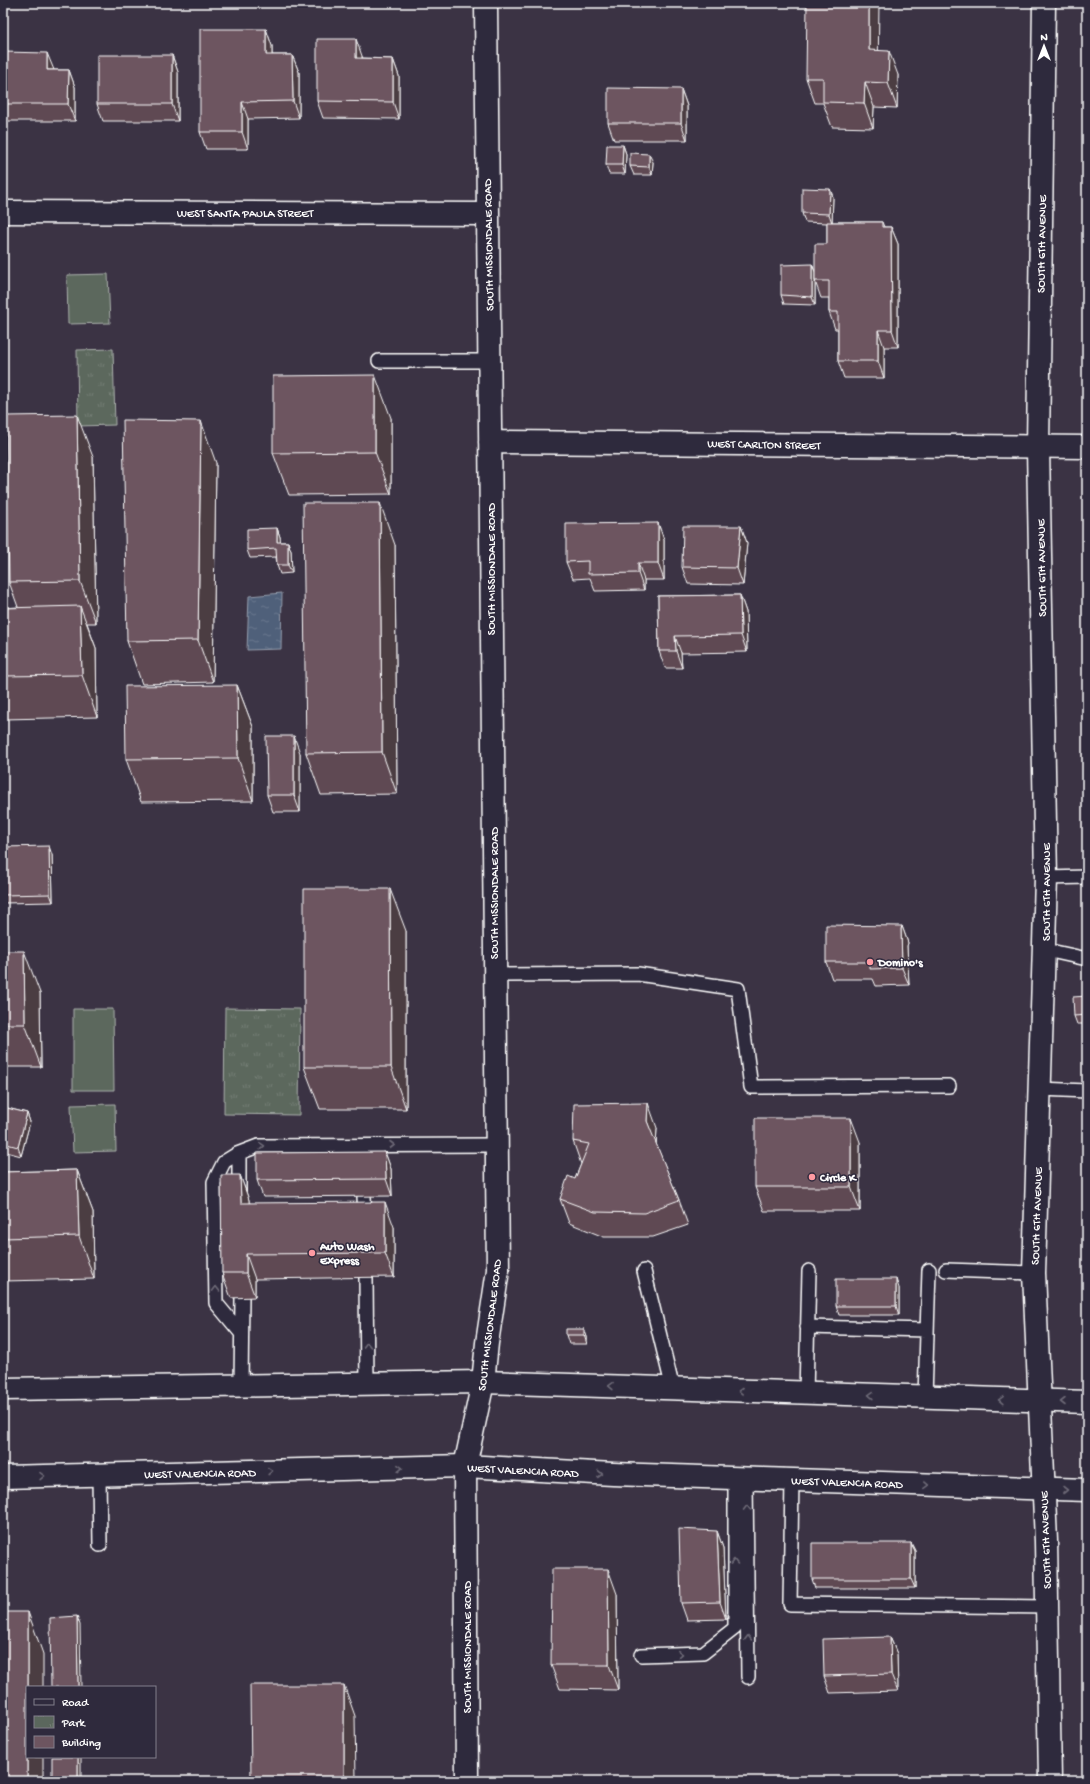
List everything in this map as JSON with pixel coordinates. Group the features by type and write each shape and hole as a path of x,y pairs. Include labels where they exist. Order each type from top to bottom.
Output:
{"street":[{"name":"SOUTH MISSIONDALE ROAD","path":"467,1781 465,1466 483,1382 487,1343 498,1270 486,3"},
{"name":"SOUTH 6TH AVENUE","path":"1044,3 1038,447 1046,950 1034,1273 1044,1490 1050,1781"},
{"name":"WEST SANTA PAULA STREET","path":"3,212 488,214"},
{"name":"WEST CARLTON STREET","path":"490,442 1087,447"},
{"path":"3,1389 483,1382 1040,1402 1087,1402"},
{"name":"WEST VALENCIA ROAD","path":"3,1477 99,1476 465,1466 548,1472 1044,1490 1087,1490"}],"lane":[{"path":"379,361 489,361"},
{"path":"1046,878 1087,877"},
{"path":"1046,950 1087,959"},
{"path":"495,975 638,974 738,989 751,1087 948,1086"},
{"path":"1040,1089 1087,1091"},
{"path":"241,1334 216,1303 214,1182 224,1162 258,1146 497,1145"},
{"path":"362,1158 362,1152 368,1146"},
{"path":"239,1154 239,1200"},
{"path":"364,1196 365,1227"},
{"path":"925,1397 929,1270"},
{"path":"946,1270 1034,1273"},
{"path":"644,1271 673,1389"},
{"path":"806,1393 809,1271"},
{"path":"366,1278 367,1384"},
{"path":"241,1386 242,1297"},
{"path":"807,1327 927,1330"},
{"path":"99,1476 100,1545"},
{"path":"641,1656 703,1653 735,1628 741,1479"},
{"path":"741,1479 748,1676"},
{"path":"792,1480 790,1604 1047,1607"}],"green space":[{"path":"108,274 110,323 68,324 67,275"},
{"path":"113,349 115,425 78,426 77,350"},
{"path":"225,1008 300,1009 299,1115 224,1114"},
{"path":"73,1009 113,1009 114,1090 73,1090"},
{"path":"115,1104 116,1151 73,1152 71,1105"}],"water":[{"path":"282,593 281,649 247,650 249,596"}],"building":[{"path":"807,3 869,3 869,50 889,51 888,83 865,82 864,103 823,102 823,78 806,78"},
{"path":"200,29 266,29 266,55 292,55 293,101 242,102 242,132 200,132"},
{"path":"317,39 356,39 356,58 393,59 393,102 317,101"},
{"path":"3,52 47,53 47,70 69,70 68,104 3,104"},
{"path":"97,55 172,55 172,104 97,104"},
{"path":"608,88 681,89 681,123 608,123"},
{"path":"607,145 623,145 622,165 606,165"},
{"path":"630,153 649,154 649,167 630,166"},
{"path":"802,188 830,189 829,214 802,213"},
{"path":"827,222 882,222 882,227 891,227 892,330 878,330 878,361 838,361 838,312 829,312 829,281 815,281 815,244 827,244"},
{"path":"812,264 812,297 781,295 781,265"},
{"path":"375,375 375,452 273,453 273,376"},
{"path":"77,415 80,581 9,582 6,416"},
{"path":"123,420 201,421 198,640 127,641"},
{"path":"303,503 380,503 382,752 306,753"},
{"path":"658,523 658,563 638,563 638,573 588,574 588,561 566,562 566,524"},
{"path":"683,526 741,526 737,568 682,567"},
{"path":"277,528 277,542 288,542 288,565 277,565 276,548 247,550 247,529"},
{"path":"740,595 741,635 675,636 676,651 659,651 658,596"},
{"path":"80,606 82,675 3,676 3,608"},
{"path":"237,685 238,758 126,759 125,686"},
{"path":"266,736 294,736 294,795 267,795"},
{"path":"49,846 50,894 3,895 3,847"},
{"path":"304,889 390,889 391,1067 304,1067"},
{"path":"826,925 902,926 902,968 870,969 870,962 826,962"},
{"path":"3,951 24,951 25,1024 3,1024"},
{"path":"1087,996 1087,1015 1074,1016 1073,997"},
{"path":"648,1103 647,1121 679,1200 644,1213 595,1212 560,1199 568,1176 575,1179 589,1144 573,1141 574,1104"},
{"path":"3,1107 27,1113 18,1147 3,1143"},
{"path":"755,1118 851,1118 851,1187 755,1187"},
{"path":"385,1152 386,1179 257,1180 257,1153"},
{"path":"77,1170 79,1236 3,1238 3,1172"},
{"path":"221,1175 240,1175 241,1203 385,1202 385,1253 246,1254 246,1273 222,1273"},
{"path":"836,1279 896,1279 896,1306 836,1306"},
{"path":"566,1329 584,1329 584,1335 566,1335"},
{"path":"679,1529 717,1531 720,1602 681,1603"},
{"path":"812,1543 911,1543 911,1579 812,1579"},
{"path":"552,1569 608,1569 609,1665 551,1665"},
{"path":"3,1612 28,1612 28,1686 26,1686 27,1781 3,1781"},
{"path":"77,1616 78,1686 51,1686 50,1618"},
{"path":"890,1637 891,1674 824,1676 823,1639"},
{"path":"250,1685 344,1685 344,1781 251,1781"},
{"path":"52,1758 78,1758 78,1781 52,1781"}],"place":[{"name":"Domino's","path":"870,962"},
{"name":"Circle K","path":"812,1177"},
{"name":"Auto Wash Express","path":"312,1253"}]}
